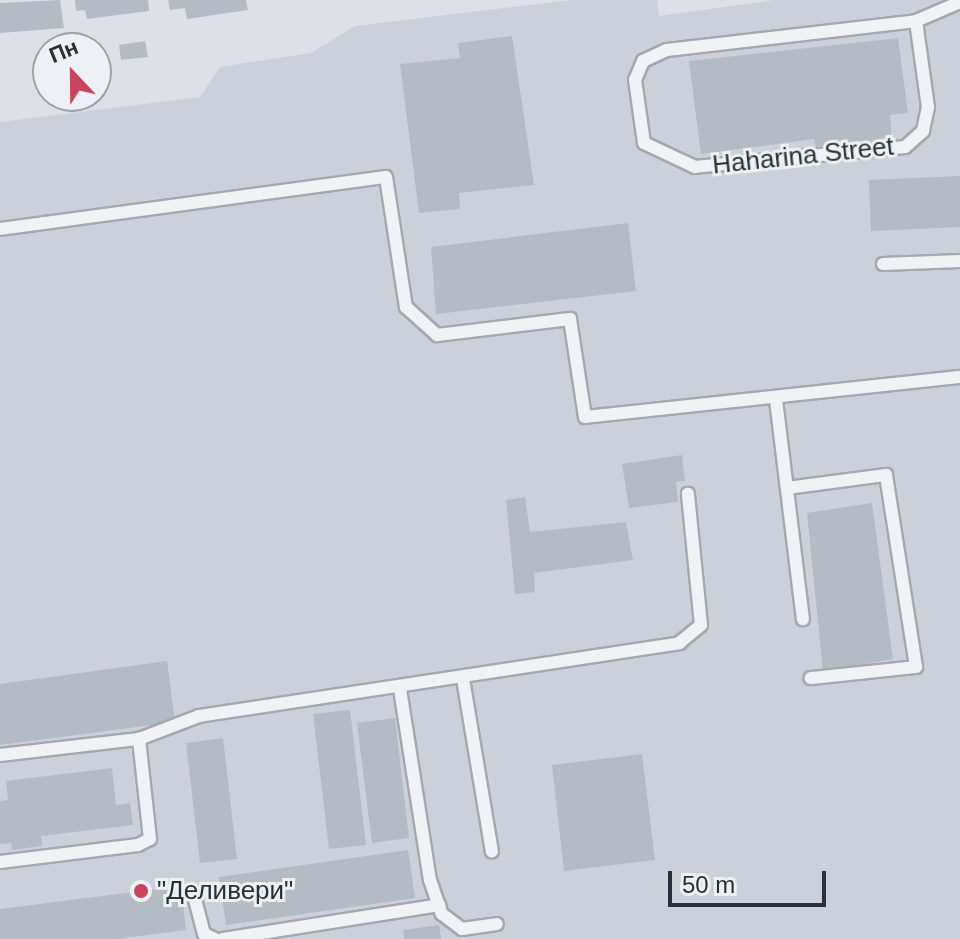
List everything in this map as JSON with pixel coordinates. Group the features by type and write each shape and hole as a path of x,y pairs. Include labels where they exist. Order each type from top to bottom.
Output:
{"lane":[{"name":"Haharina Street","path":"916,21 928,107 923,131 905,147 695,167 644,143 635,80 643,61 667,50 916,21 960,2"},
{"path":"0,229 386,177 406,307 437,335 570,319 585,417 776,400 960,377"},
{"path":"883,264 960,261"},
{"path":"776,400 803,619"},
{"path":"787,488 886,475 916,667 811,678"},
{"path":"0,755 139,739 199,716 400,689 679,643 701,625 688,494"},
{"path":"463,679 492,852"},
{"path":"400,689 430,880 439,905 462,929 497,924"},
{"path":"0,862 138,845 150,839 139,739"},
{"path":"193,892 204,934 215,939"},
{"path":"223,939 439,905"}],"shaded area":[{"path":"571,0 657,0 659,16 774,0 960,0 960,939 0,939 0,122 80,112 112,112 112,108 200,97 220,67 311,53 355,26"}],"building":[{"path":"60,0 64,28 0,33 0,3"},
{"path":"75,0 148,0 149,11 87,19 85,10 76,11"},
{"path":"168,0 246,0 248,10 187,19 185,8 170,10"},
{"path":"512,36 534,185 459,193 460,209 419,213 400,64 460,58 458,43"},
{"path":"898,38 908,113 890,115 892,139 816,147 814,139 701,154 689,61"},
{"path":"145,41 148,57 121,60 119,45"},
{"path":"960,176 960,227 871,231 869,180"},
{"path":"628,223 636,291 436,314 431,247"},
{"path":"682,455 685,481 676,482 678,502 629,508 622,464"},
{"path":"525,497 530,532 626,522 633,560 534,573 535,592 515,594 506,500"},
{"path":"872,503 893,659 823,671 807,513"},
{"path":"167,661 175,722 0,745 0,684"},
{"path":"350,710 366,845 329,849 313,714"},
{"path":"395,718 409,838 372,843 357,723"},
{"path":"223,738 237,859 200,863 186,743"},
{"path":"642,754 655,860 564,871 552,765"},
{"path":"112,768 116,805 130,803 133,825 41,836 42,846 12,850 11,843 0,844 0,801 8,800 6,781"},
{"path":"408,850 415,898 226,925 219,877"},
{"path":"181,886 186,930 117,939 0,939 0,909"},
{"path":"439,925 441,939 404,939 403,930"}],"place":[{"name":"\"Деливери\"","path":"141,891"}]}
